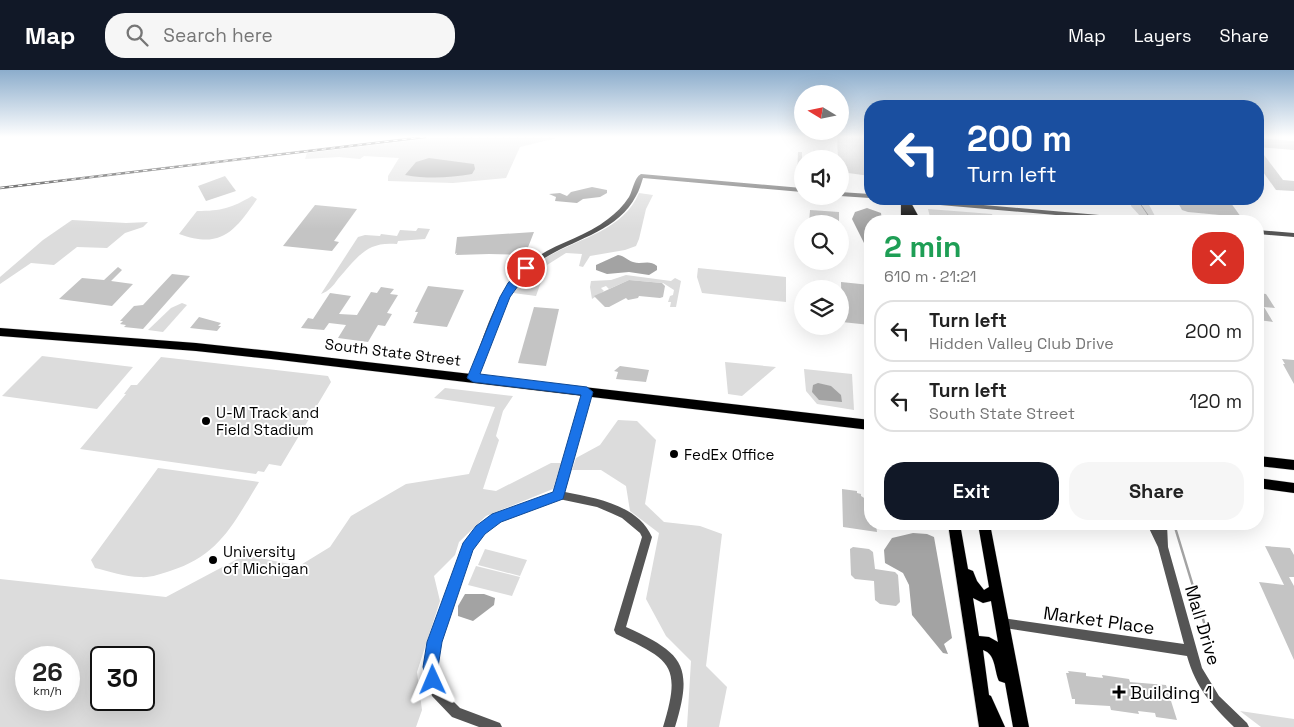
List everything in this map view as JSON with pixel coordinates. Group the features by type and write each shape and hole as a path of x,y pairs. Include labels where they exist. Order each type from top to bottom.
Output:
{"main road":[{"name":"South State Street","path":"0,332 196,346 864,424"},
{"path":"1264,462 1294,465"},
{"path":"1264,482 1294,483"},
{"path":"1264,483 1294,488"},
{"path":"955,530 986,727"},
{"path":"961,530 970,585 974,591 986,596 992,594 996,588"},
{"path":"978,530 980,542 992,569"},
{"path":"985,530 1021,727"},
{"path":"974,650 975,644 985,643 994,647 1000,653 1014,727"},
{"path":"980,686 997,727"}],"street":[{"path":"473,378 505,297 522,272 550,252 594,231 617,217 634,197 641,176 794,189"},
{"path":"849,195 864,196"},
{"path":"971,205 1080,215"},
{"path":"1264,232 1294,235"},
{"path":"559,495 587,392"},
{"path":"496,727 456,713 436,692 430,667 435,642 467,547 480,530 496,518 559,495 598,503 615,510 644,530 647,537 620,630 663,651 674,662 678,680 676,708 669,727"},
{"name":"Mall Drive","path":"1155,530 1163,547 1190,651 1203,682 1215,700 1243,727"},
{"name":"Mall Drive","path":"1162,530 1163,547"},
{"name":"Market Place","path":"1002,623 1190,651"}],"shaded area":[{"path":"393,168 511,168 506,178 453,183 388,181 388,176"},
{"path":"411,168 475,169 472,174 447,177 405,175"},
{"path":"592,187 607,190 607,193 600,197 583,199 577,203 555,201 556,197 549,194 560,193 567,196 571,192"},
{"path":"639,193 653,195 646,209 636,246 625,250 590,256 583,267 579,266 582,254 566,253 547,265 536,296 513,293 528,272 547,257 592,236 620,219 631,207"},
{"path":"252,196 257,199 233,229 225,234 206,240 179,234 197,211 226,208"},
{"path":"1149,205 1154,215 1139,215 1131,206"},
{"path":"867,208 881,213 881,215 864,215 864,243 852,219 855,212"},
{"path":"928,209 992,215 930,215"},
{"path":"72,220 126,223 148,222 143,227 125,233 107,248 77,247 54,265 31,263 0,284 0,277 43,240"},
{"path":"418,228 430,229 425,239 398,241 397,244 378,245 370,248 357,257 331,288 321,294 358,237 365,235 380,236 381,234 397,236 400,230 416,231"},
{"path":"618,255 633,262 654,264 657,266 657,270 649,275 629,272 607,274 596,270 596,265"},
{"path":"698,268 786,277 786,302 702,293 697,277"},
{"path":"626,275 671,281 675,278 681,281 676,307 670,307 671,302 668,302 674,290 663,283 629,280 609,289 606,286 601,288 604,291 592,299 591,281 611,280"},
{"path":"182,303 187,305 163,332 148,330 171,308"},
{"path":"42,356 133,367 97,409 2,396"},
{"name":"U-M Track and Field Stadium","path":"161,357 328,376 331,382 281,466 269,464 264,472 258,471 256,474 80,449 126,394 124,394 131,385 137,385"},
{"path":"725,362 776,367 742,396 728,394"},
{"path":"804,369 852,374 854,410 817,404 806,391"},
{"path":"818,383 831,386 841,395 842,402 819,400 812,392 813,385"},
{"path":"445,388 513,396 503,411 496,436 499,440 483,489 496,491 551,463 561,463 553,489 486,516 459,542 455,555 434,576 440,601 417,672 422,710 416,727 0,727 0,579 166,597 245,555 299,566 330,547 351,516 406,484 469,474 495,407 434,398"},
{"path":"618,420 637,421 656,440 645,504 664,522 700,526 722,534 706,666 727,687 719,727 687,727 691,661 666,636 646,599 659,533 630,511 626,486 601,470 572,470 576,458 600,445"},
{"name":"U-M Track and Field Stadium","path":"158,468 259,482 224,536 213,547 187,564 170,571 144,577 123,575 95,568 91,560"},
{"path":"913,533 927,534 934,537 952,638 944,644 948,654 943,653 912,615 909,585 903,573 885,563 884,550 892,538"},
{"path":"485,549 527,560 520,576 478,565"},
{"path":"476,566 520,577 512,596 468,585"},
{"path":"465,594 484,594 495,598 494,605 473,621 458,616 458,606"},
{"path":"1240,711 1294,719 1294,727 1261,727"}],"building":[{"path":"849,168 864,168 864,175 849,173"},
{"path":"1264,168 1274,168 1283,180 1294,181 1294,191 1276,190 1264,173"},
{"path":"225,176 236,191 206,201 198,186"},
{"path":"315,205 357,209 334,241 339,242 332,251 283,246"},
{"path":"1179,205 1232,205 1240,215 1220,215 1182,210"},
{"path":"810,210 839,212 839,215 810,215"},
{"path":"534,232 525,255 455,254 457,237"},
{"path":"118,267 122,270 111,281 133,284 112,306 59,299 82,278 104,280"},
{"path":"172,274 190,276 143,329 124,327 126,325 120,324 123,321 120,321 134,306 143,305"},
{"path":"629,280 662,283 665,286 663,297 639,296 638,298 628,300 626,298 609,307 605,307 594,296"},
{"path":"849,283 864,284 864,324 849,323"},
{"path":"428,286 464,290 447,327 413,323 418,312 415,312"},
{"path":"381,287 394,289 390,294 398,295 387,313 392,314 385,326 378,325 368,342 338,338 346,325 329,323 324,330 301,328 308,318 313,319 330,293 351,296 339,314 357,315 371,292 377,293"},
{"path":"1264,294 1266,294 1275,308 1264,307"},
{"path":"534,307 559,309 546,366 518,363"},
{"path":"1264,307 1273,322 1264,321"},
{"path":"199,317 221,323 218,326 221,326 217,331 190,328"},
{"path":"1282,359 1294,360 1294,384 1283,364 1285,364"},
{"path":"620,366 649,370 646,382 616,379 618,372 614,371"},
{"path":"842,489 857,491 864,498 864,530 877,530 877,532 843,527"},
{"path":"1265,546 1290,548 1294,555 1294,577 1289,577 1294,586 1294,660 1259,582 1284,585"},
{"path":"853,547 869,549 873,552 875,569 895,572 898,575 900,602 896,606 880,604 875,600 874,581 855,579 851,575 850,549"},
{"name":"Building 1","path":"1068,671 1086,673 1086,676 1103,678 1102,675 1129,679 1130,682 1166,685 1177,720 1156,717 1155,713 1138,711 1139,714 1111,710 1110,706 1075,704 1066,673 1069,673"}],"waterway":[{"path":"1141,205 1148,215"},
{"path":"1176,530 1210,642"}],"railway":[{"path":"0,188 170,168"}],"place":[{"name":"U-M Track and Field Stadium","path":"206,421"},
{"name":"FedEx Office","path":"674,454"},
{"name":"University of Michigan","path":"213,560"},
{"name":"Building 1","path":"1119,692"}],"route":[{"path":"433,680 430,667 435,642 467,547 480,530 496,518 559,495 587,392 473,378 505,297 526,268"}]}
